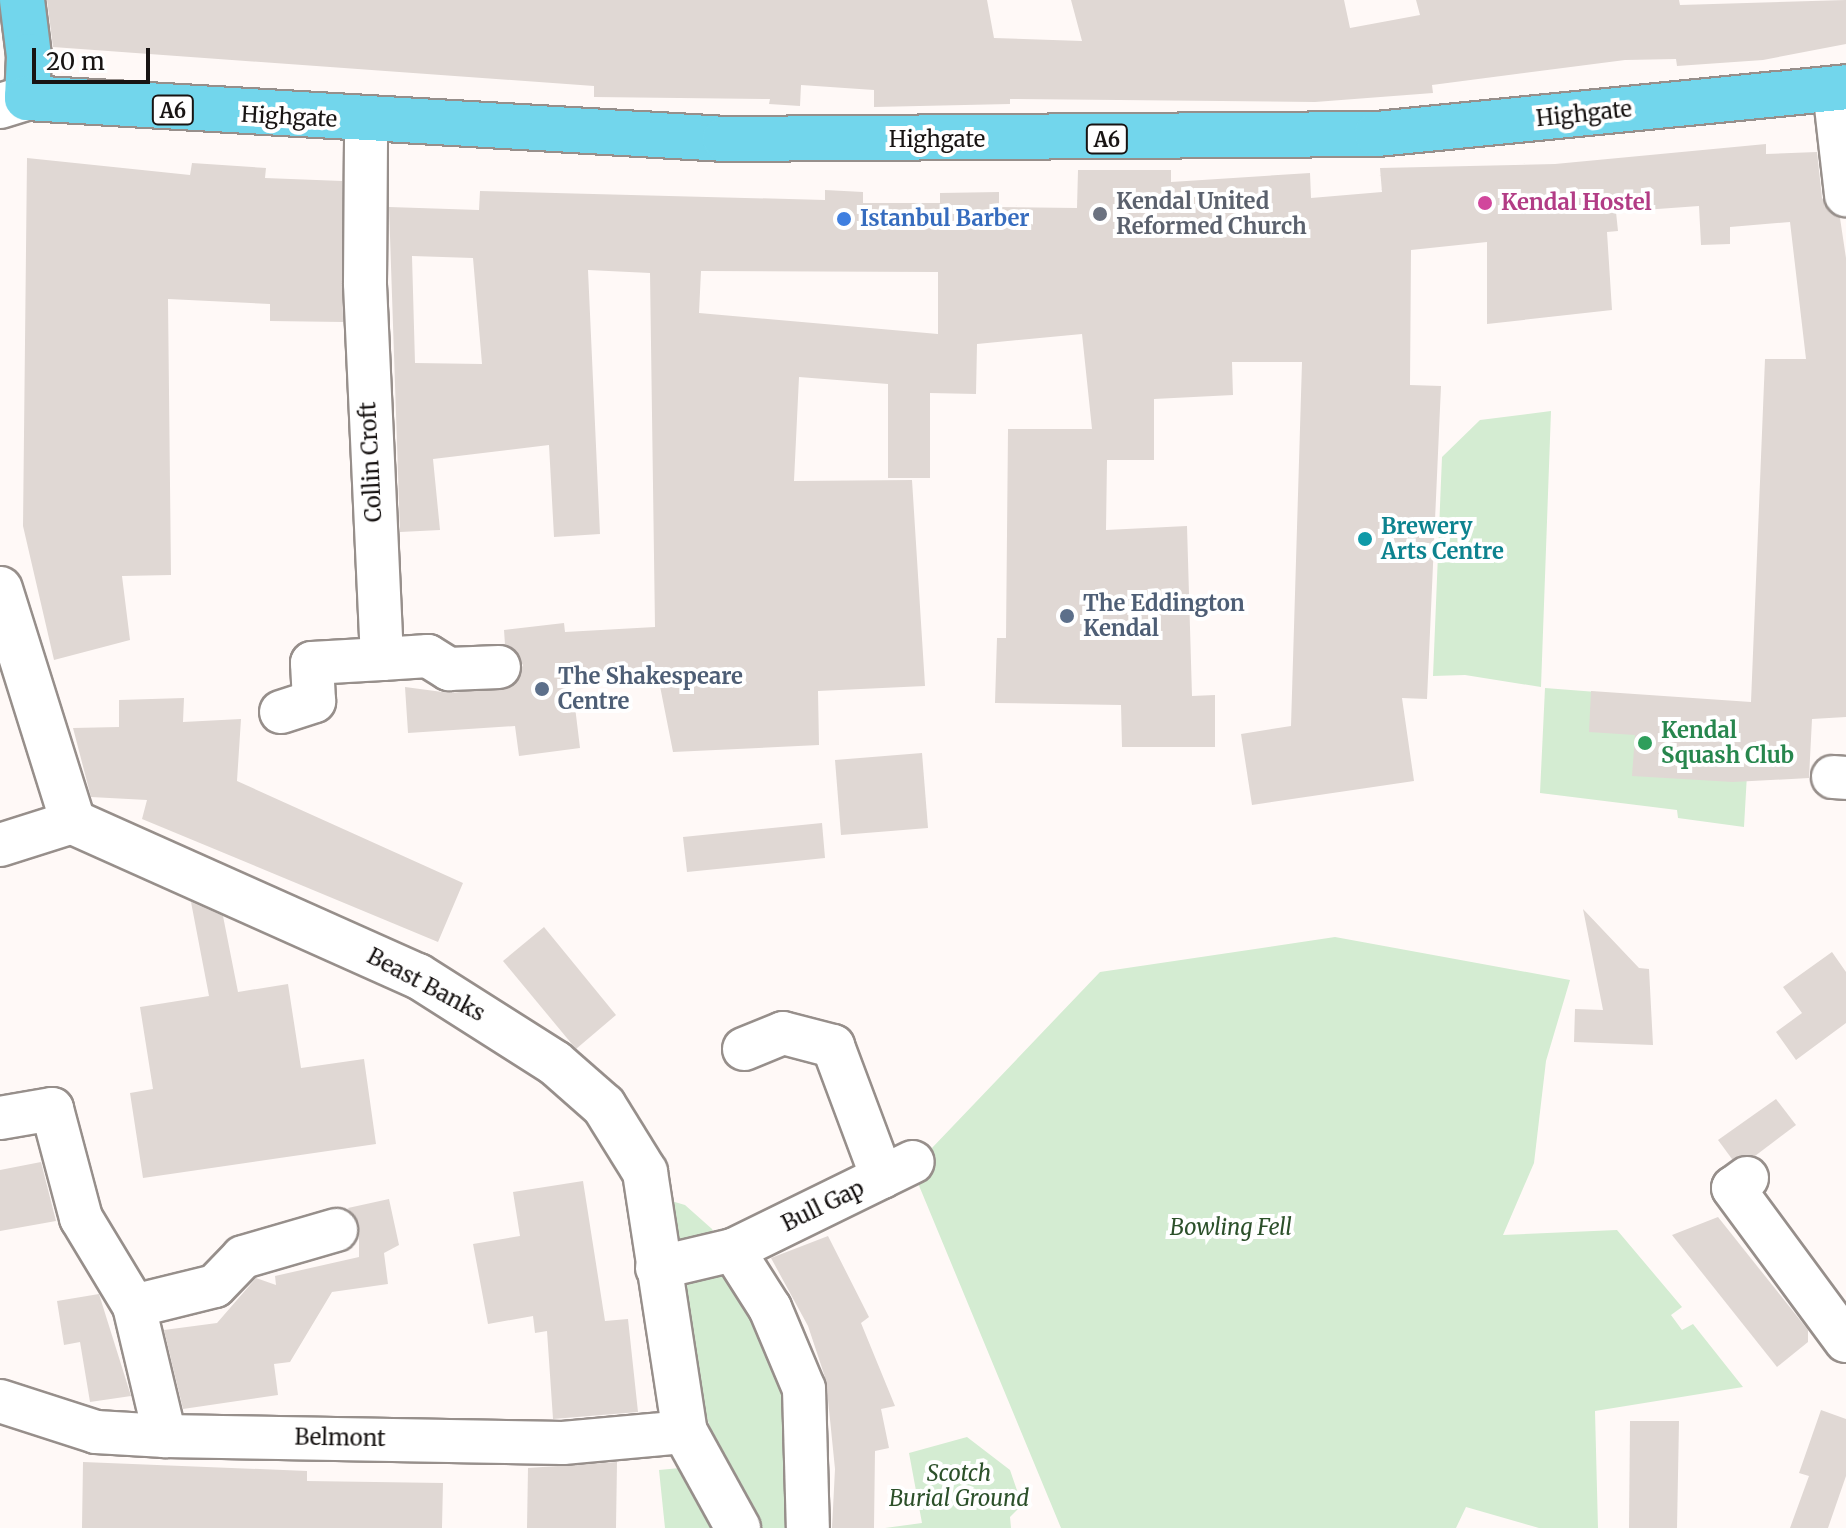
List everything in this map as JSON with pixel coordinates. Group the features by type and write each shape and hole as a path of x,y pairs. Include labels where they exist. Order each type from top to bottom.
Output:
{"highway":[{"name":"A6","path":"13,102 22,0"},
{"name":"Highgate","path":"13,102 725,139 1261,138 1433,129 1840,88"}],"street":[{"path":"1840,88 1846,195"},
{"name":"Collin Croft","path":"366,121 365,283 382,659"},
{"path":"0,589 73,822 0,845"},
{"path":"281,712 314,701 312,663 428,656 449,669 499,667"},
{"name":"Beast Banks","path":"73,822 418,976 555,1063 604,1106 645,1172 657,1268 685,1432 738,1528"},
{"name":"Bull Gap","path":"733,1250 898,1169 833,1046 783,1033 744,1049"},
{"path":"0,1118 52,1109 81,1218 134,1306 165,1436"},
{"path":"1747,1178 1733,1188 1846,1341"},
{"path":"134,1306 215,1286 243,1257 336,1230"},
{"path":"657,1268 733,1250 770,1308 804,1389 808,1528"},
{"name":"Belmont","path":"0,1401 96,1432 165,1436 563,1443 685,1432"}],"green space":[{"path":"1551,411 1541,687 1465,675 1433,676 1442,457 1480,420"},
{"name":"Kendal Squash Club","path":"1545,688 1751,704 1744,827 1678,818 1677,810 1540,793"},
{"name":"Bowling Fell","path":"1335,937 1570,980 1546,1061 1534,1163 1503,1235 1617,1230 1682,1307 1671,1315 1682,1330 1693,1324 1743,1387 1595,1411 1598,1528 1539,1528 1466,1507 1456,1528 1061,1528 915,1176 931,1149 1100,972"},
{"path":"668,1200 685,1205 712,1229 786,1392 795,1480 787,1528 761,1528 717,1447 699,1395"},
{"name":"Scotch Burial Ground","path":"967,1437 1010,1470 1022,1505 1010,1517 1011,1528 885,1528 922,1523 909,1453"},
{"path":"680,1468 711,1528 665,1528 659,1470"}],"building":[{"path":"47,0 987,0 994,38 1082,41 1071,0 1344,0 1350,28 1420,15 1416,0 1679,0 1680,5 1846,0 1846,44 1763,60 1677,66 1676,59 1625,60 1432,85 1433,93 1315,102 1010,99 1010,104 874,107 874,90 801,85 800,106 769,104 770,99 594,97 594,86 53,47"},
{"path":"1766,144 1766,154 1817,152 1822,198 1840,218 1846,258 1846,717 1812,719 1809,778 1733,782 1632,776 1635,735 1589,732 1591,691 1751,702 1765,359 1806,359 1790,222 1730,227 1730,244 1701,245 1699,206 1616,212 1618,231 1607,232 1612,310 1487,324 1487,242 1411,250 1410,385 1441,386 1427,699 1402,698 1414,781 1252,805 1241,734 1291,726 1302,362 1232,362 1233,395 1154,399 1154,460 1107,460 1106,530 1187,526 1192,696 1215,695 1215,747 1122,747 1121,705 995,703 997,638 1006,638 1008,429 1092,429 1082,334 977,344 976,394 930,393 930,478 888,478 888,384 799,377 794,481 912,480 925,686 818,691 819,745 673,752 658,676 572,682 580,748 519,756 515,726 408,733 405,687 450,693 512,687 523,665 505,645 504,630 564,623 565,632 655,627 650,273 588,270 600,534 554,537 549,445 433,459 440,530 400,532 389,207 479,210 480,191 825,200 825,190 863,192 863,203 940,203 940,193 999,192 999,207 1077,208 1078,170 1171,170 1171,182 1310,173 1311,198 1382,192 1380,168 1555,164","holes":["412,256 473,258 482,364 415,363","701,271 938,272 938,334 699,313"]},
{"path":"27,158 190,175 192,163 266,168 265,178 342,181 343,322 270,321 270,304 168,299 171,575 122,576 130,640 54,660 23,526"},
{"path":"184,698 183,722 241,719 237,781 463,883 438,942 142,819 147,800 91,797 73,728 119,727 119,700"},
{"path":"922,753 928,828 841,835 835,760"},
{"path":"822,823 825,858 687,872 683,837"},
{"path":"191,902 223,916 238,992 288,984 301,1068 364,1059 376,1144 143,1178 130,1093 153,1089 140,1007 209,996"},
{"path":"1583,909 1639,968 1649,969 1653,1045 1574,1042 1575,1009 1603,1010"},
{"path":"544,927 616,1015 576,1049 503,961"},
{"path":"1832,952 1846,972 1846,1023 1796,1060 1776,1032 1802,1013 1783,987"},
{"path":"1776,1099 1796,1125 1755,1156 1732,1159 1718,1140"},
{"path":"41,1162 56,1221 0,1231 0,1170"},
{"path":"583,1181 605,1321 628,1319 638,1412 553,1419 547,1331 535,1333 533,1316 488,1324 473,1244 520,1236 513,1192"},
{"path":"389,1199 399,1245 384,1253 388,1284 332,1292 290,1362 274,1364 278,1395 183,1409 164,1330 217,1323 256,1278 276,1285 275,1276 359,1257 359,1224 348,1208"},
{"path":"1718,1217 1808,1330 1808,1342 1777,1367 1672,1235"},
{"path":"828,1236 869,1317 861,1323 895,1406 881,1409 889,1448 875,1451 874,1528 832,1528 835,1469 826,1380 808,1326 771,1258"},
{"path":"99,1294 131,1396 90,1402 80,1342 64,1345 57,1301"},
{"path":"1821,1410 1846,1419 1846,1476 1828,1528 1790,1528 1809,1476 1799,1473"},
{"path":"1630,1421 1679,1421 1677,1528 1629,1528"},
{"path":"83,1462 307,1471 307,1481 443,1483 442,1528 82,1528"},
{"path":"617,1462 616,1528 527,1528 528,1468"}],"place":[{"name":"Kendal Hostel","path":"1485,203"},
{"name":"Kendal United Reformed Church","path":"1100,214"},
{"name":"Istanbul Barber","path":"844,219"},
{"name":"Brewery Arts Centre","path":"1365,539"},
{"name":"The Eddington Kendal","path":"1067,616"},
{"name":"The Shakespeare Centre","path":"542,689"},
{"name":"Kendal Squash Club","path":"1645,743"}]}
